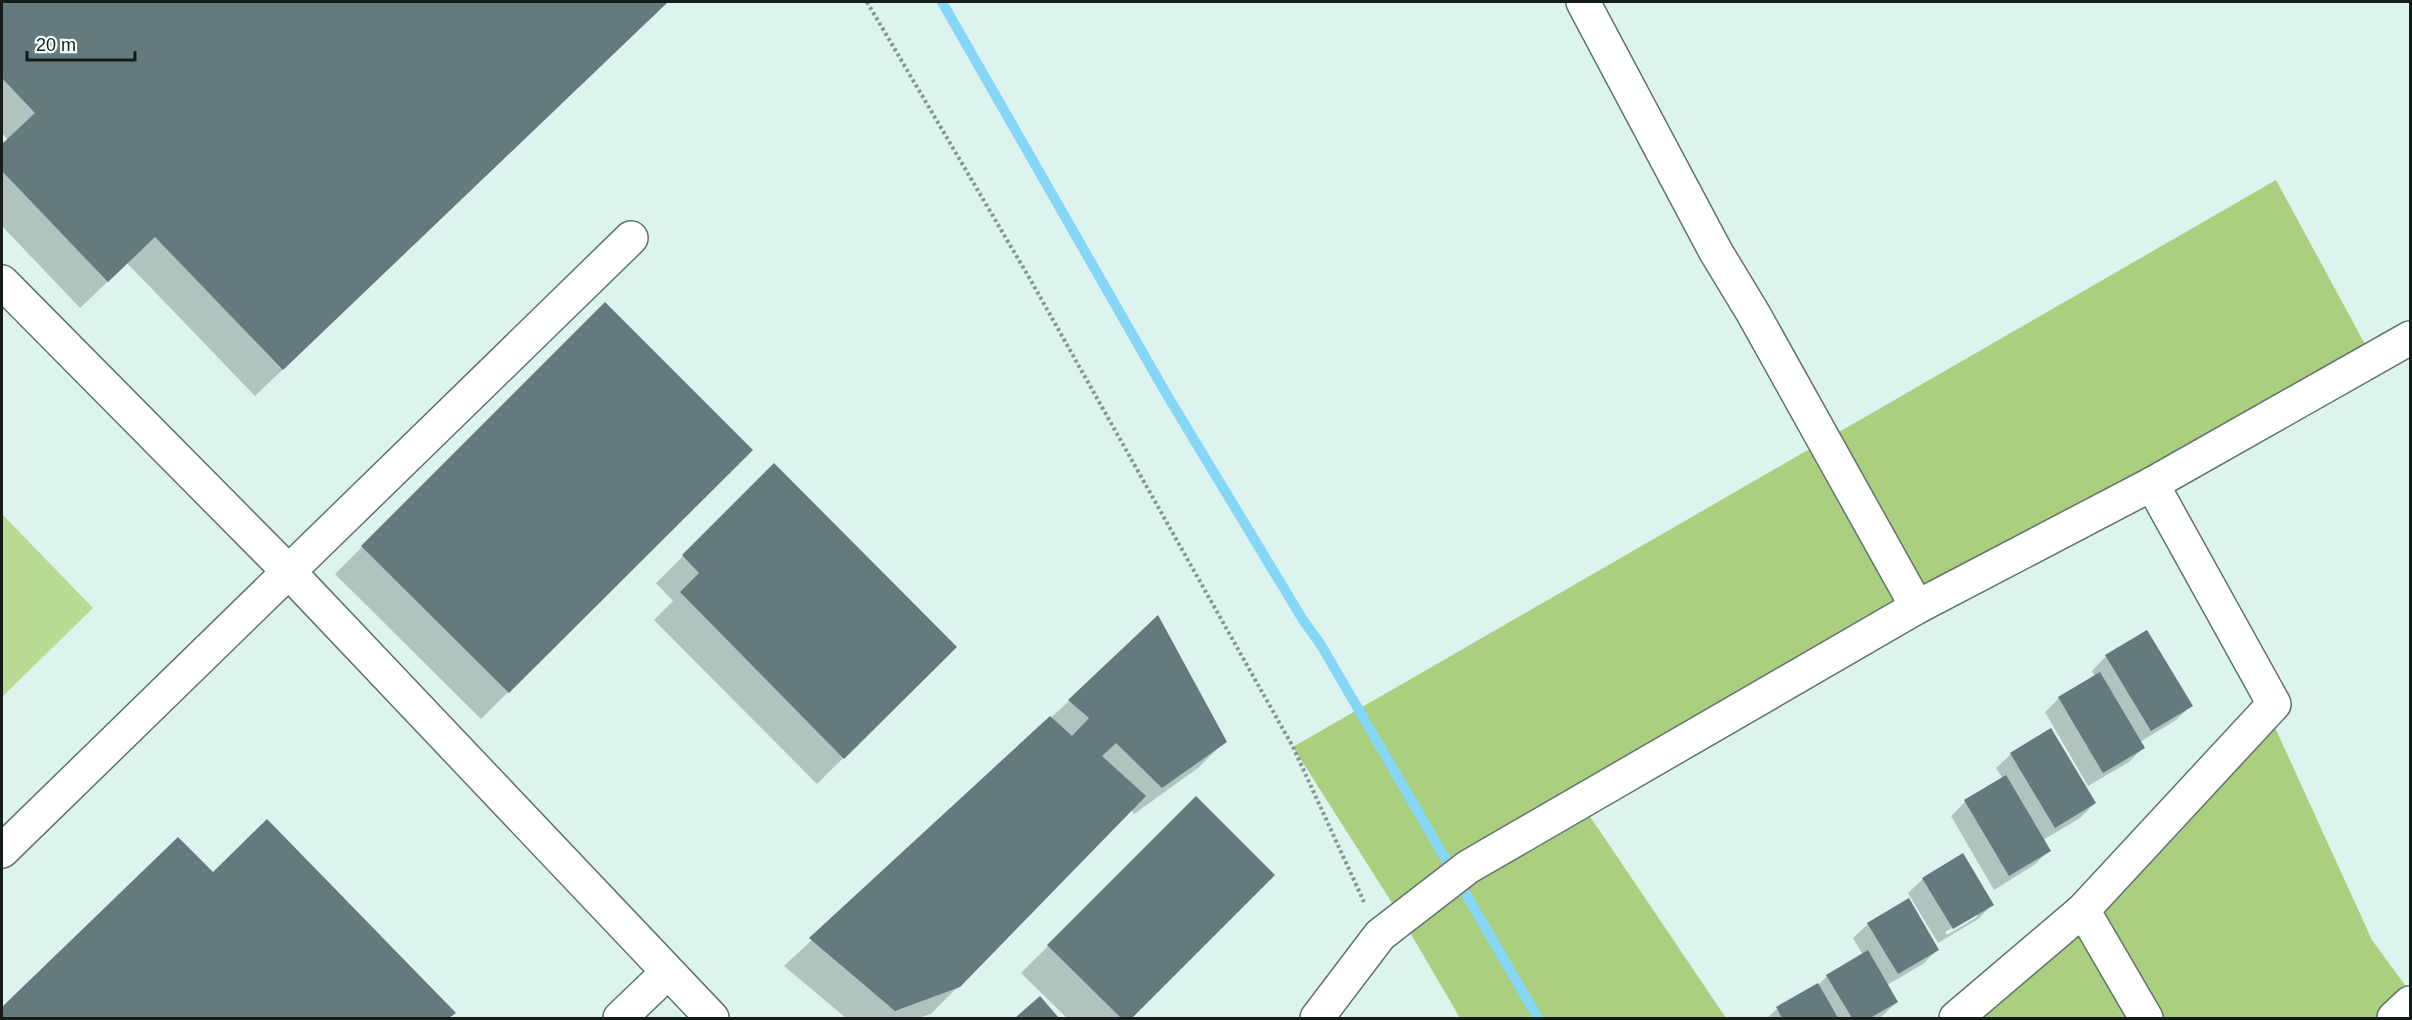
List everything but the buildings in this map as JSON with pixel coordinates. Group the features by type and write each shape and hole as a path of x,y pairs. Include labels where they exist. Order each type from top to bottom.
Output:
{"street":[{"path":"1583,2 1716,252 1754,313 1917,607"},
{"path":"2,851 631,238"},
{"path":"2,282 290,572 712,1018"},
{"path":"1317,1018 1380,935 1468,867 1917,607 2152,484 2410,338"},
{"path":"1956,1018 2083,910 2274,704 2152,484"},
{"path":"2083,910 2146,1018"},
{"path":"620,1018 667,973"},
{"path":"2394,1018 2410,1003"}],"path":[{"path":"867,2 1030,279 1293,747 1380,935"}],"green space":[{"path":"2276,180 2373,359 1589,815 1726,1018 1460,1018 1401,917 1293,747"},
{"path":"2,514 93,608 2,697"},
{"path":"2267,710 2372,940 2410,992 2410,1018 1945,1018 2050,939"}],"waterway":[{"path":"942,2 1167,395 1303,620 1321,645 1538,1018"}]}
